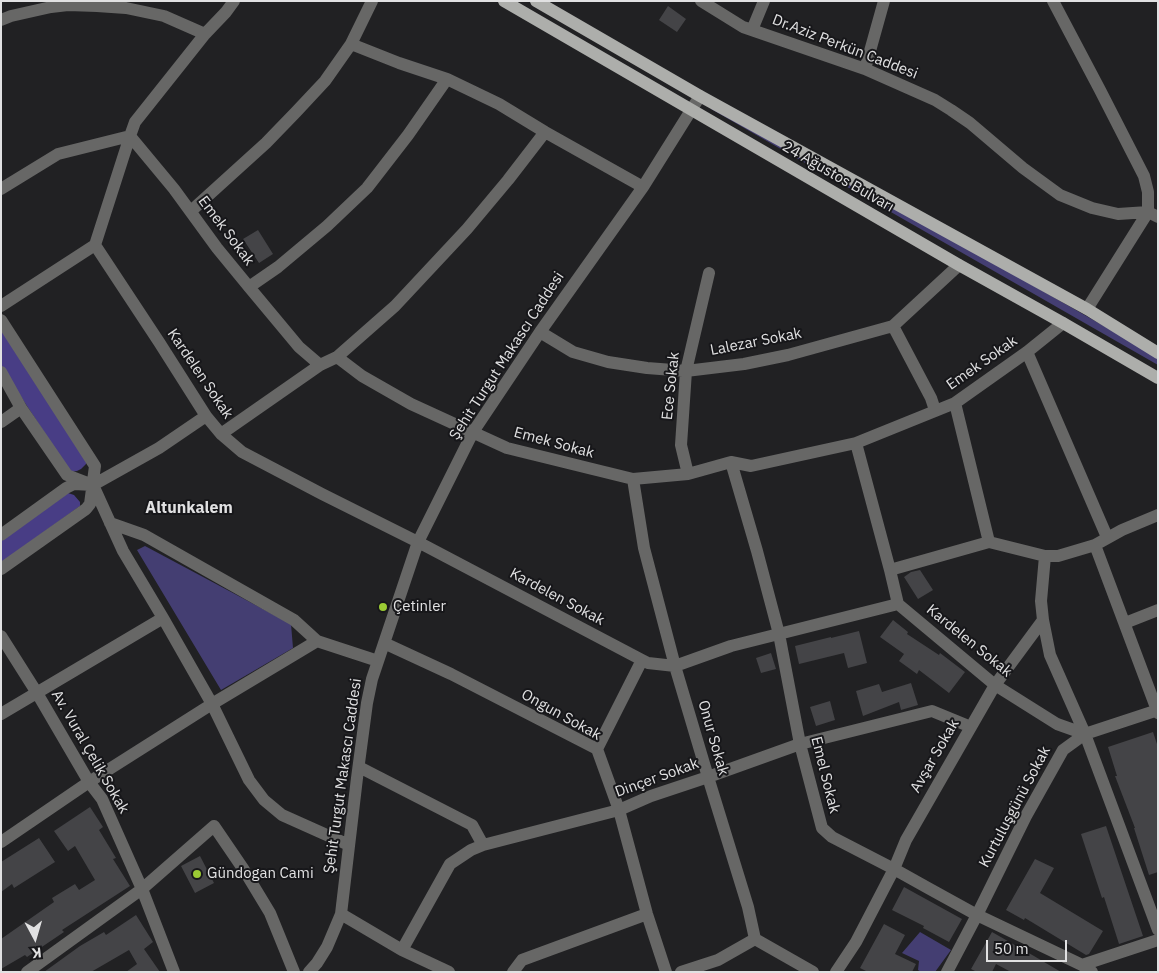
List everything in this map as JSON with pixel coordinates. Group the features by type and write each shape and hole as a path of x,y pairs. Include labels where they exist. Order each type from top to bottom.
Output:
{"main road":[{"name":"24 Ağustos Bulvarı","path":"504,1 691,111 1158,378"},
{"name":"24 Ağustos Bulvarı","path":"536,1 700,96 1086,309 1158,352"}],"street":[{"path":"1,306 96,245 135,122 205,34 234,1"},
{"path":"191,211 266,143 325,81 351,44 372,1"},
{"name":"Dr.Aziz Perkün Caddesi","path":"701,1 732,21 752,30 865,69 928,97 970,123 1023,168 1060,195 1092,208 1118,214 1153,215"},
{"path":"752,30 764,1"},
{"path":"865,69 884,1"},
{"path":"1053,1 1144,176 1153,215 1086,309"},
{"path":"1,20 68,3 126,8 164,16 205,34"},
{"path":"351,44 447,79 499,104 643,187"},
{"path":"249,287 278,267 327,226 367,188 408,135 447,79"},
{"name":"Şehit Turgut Makascı Caddesi","path":"309,972 326,947 340,914 367,703 372,679 418,542 473,432 540,332 643,187 700,96"},
{"path":"222,434 320,365 337,357 395,306 461,236 545,132"},
{"path":"1,189 58,154 130,136"},
{"name":"Emek Sokak","path":"130,136 249,287 299,347 320,365"},
{"name":"Kardelen Sokak","path":"96,245 206,416 242,452 648,663 675,666 731,646 898,604 995,685 1057,724 1085,734"},
{"name":"Lalezar Sokak","path":"540,332 573,352 608,362 647,368 686,370 744,364 893,326 959,265"},
{"name":"Ece Sokak","path":"688,474 681,445 686,370 709,273"},
{"path":"1,320 95,466 90,504 86,510 1,569"},
{"name":"Emek Sokak","path":"337,357 362,376 411,404 507,448 633,479 688,474 731,462 751,466 856,443 955,403 1027,352 1063,323"},
{"path":"893,326 931,398 935,410"},
{"path":"1027,352 1107,538"},
{"path":"1,372 22,408 67,475 93,485 123,552 212,704 249,780 264,800 282,814 349,844"},
{"path":"955,403 989,542"},
{"path":"1,422 22,408"},
{"path":"1,534 66,488 74,484 93,485 158,448 206,416"},
{"path":"856,443 898,604"},
{"name":"Emel Sokak","path":"731,462 779,634 800,744 822,828 832,837 977,915 1087,969"},
{"name":"Onur Sokak","path":"633,479 644,548 675,666 748,907 755,939"},
{"path":"890,570 989,542 1046,556 1058,556 1095,545 1122,530 1158,515"},
{"path":"110,522 144,535 294,620 317,641 378,661"},
{"path":"1095,545 1157,711"},
{"path":"1046,556 1042,601 1043,620 1050,655 1085,734 1158,930"},
{"path":"1124,623 1158,610"},
{"path":"1,714 163,618"},
{"name":"Avşar Sokak","path":"836,972 856,942 894,869 906,840 995,685 1043,620"},
{"name":"Av. Vural Çelik Sokak","path":"1,636 89,782 102,799 142,889 174,972"},
{"path":"1,842 89,782 212,704 317,641"},
{"name":"Ongun Sokak","path":"384,643 451,674 597,749 619,810 646,914 666,972"},
{"path":"597,749 642,660"},
{"name":"Dinçer Sokak","path":"402,950 450,864 471,850 483,845 619,810 651,796 800,744 932,711 971,727"},
{"name":"Kurtuluşgünü Sokak","path":"947,972 1026,816 1063,750 1085,734 1157,711"},
{"path":"359,767 472,825 483,845"},
{"path":"27,972 142,889 214,826 270,913 294,972"},
{"path":"340,914 402,950 447,971"},
{"path":"513,972 522,960 646,914"},
{"path":"681,972 718,960 755,939 813,972"},
{"path":"1087,969 1158,940"}],"shaded area":[{"path":"714,103 1158,357 1158,365 711,109"},
{"path":"1,328 86,461 86,464 81,469 70,472 1,366"},
{"path":"68,493 74,495 80,502 80,506 1,563 1,541"},
{"path":"145,546 291,624 293,648 221,690 137,550"},
{"path":"920,932 951,950 935,972 921,972 918,970 919,961 902,953"}],"building":[{"path":"668,6 686,19 677,32 659,20"},
{"path":"258,230 273,254 259,263 243,239"},
{"path":"920,570 933,590 918,599 904,577 911,572"},
{"path":"893,620 908,632 907,634 939,655 940,653 965,672 949,693 919,670 917,674 899,661 904,654 880,637"},
{"path":"859,631 867,663 848,668 844,653 799,664 795,646"},
{"path":"771,653 776,669 761,673 756,658"},
{"path":"911,683 918,705 901,710 899,702 863,716 856,691 879,684 882,692"},
{"path":"830,701 835,720 816,726 810,707"},
{"path":"1153,732 1158,747 1158,872 1149,875 1135,828 1115,776 1117,776 1108,747"},
{"path":"90,807 103,827 99,830 116,858 113,859 130,886 62,930 64,932 27,957 25,955 1,969 1,939 54,902 52,898 75,884 79,890 95,880 75,846 68,851 54,831"},
{"path":"1106,826 1143,936 1119,944 1081,834"},
{"path":"39,838 55,862 14,888 12,884 1,892 1,862"},
{"name":"Gündogan Cami","path":"200,856 214,883 195,893 181,866"},
{"path":"1035,859 1054,868 1040,893 1103,931 1089,954 1086,955 1025,918 1024,920 1006,910"},
{"path":"904,887 962,919 949,942 923,928 924,926 892,910"},
{"path":"136,915 153,942 144,949 160,972 126,972 137,964 129,950 91,972 44,972 80,946 104,932 106,935"},
{"path":"884,924 905,935 895,954 916,964 912,972 868,972 860,968"},
{"path":"992,932 1061,972 1011,972 996,964 992,972 977,972 971,969"}],"place":[{"name":"Çetinler","path":"383,607"},
{"name":"Gündogan Cami","path":"197,874"}],"district":[{"name":"Altunkalem","path":"189,508"}]}
